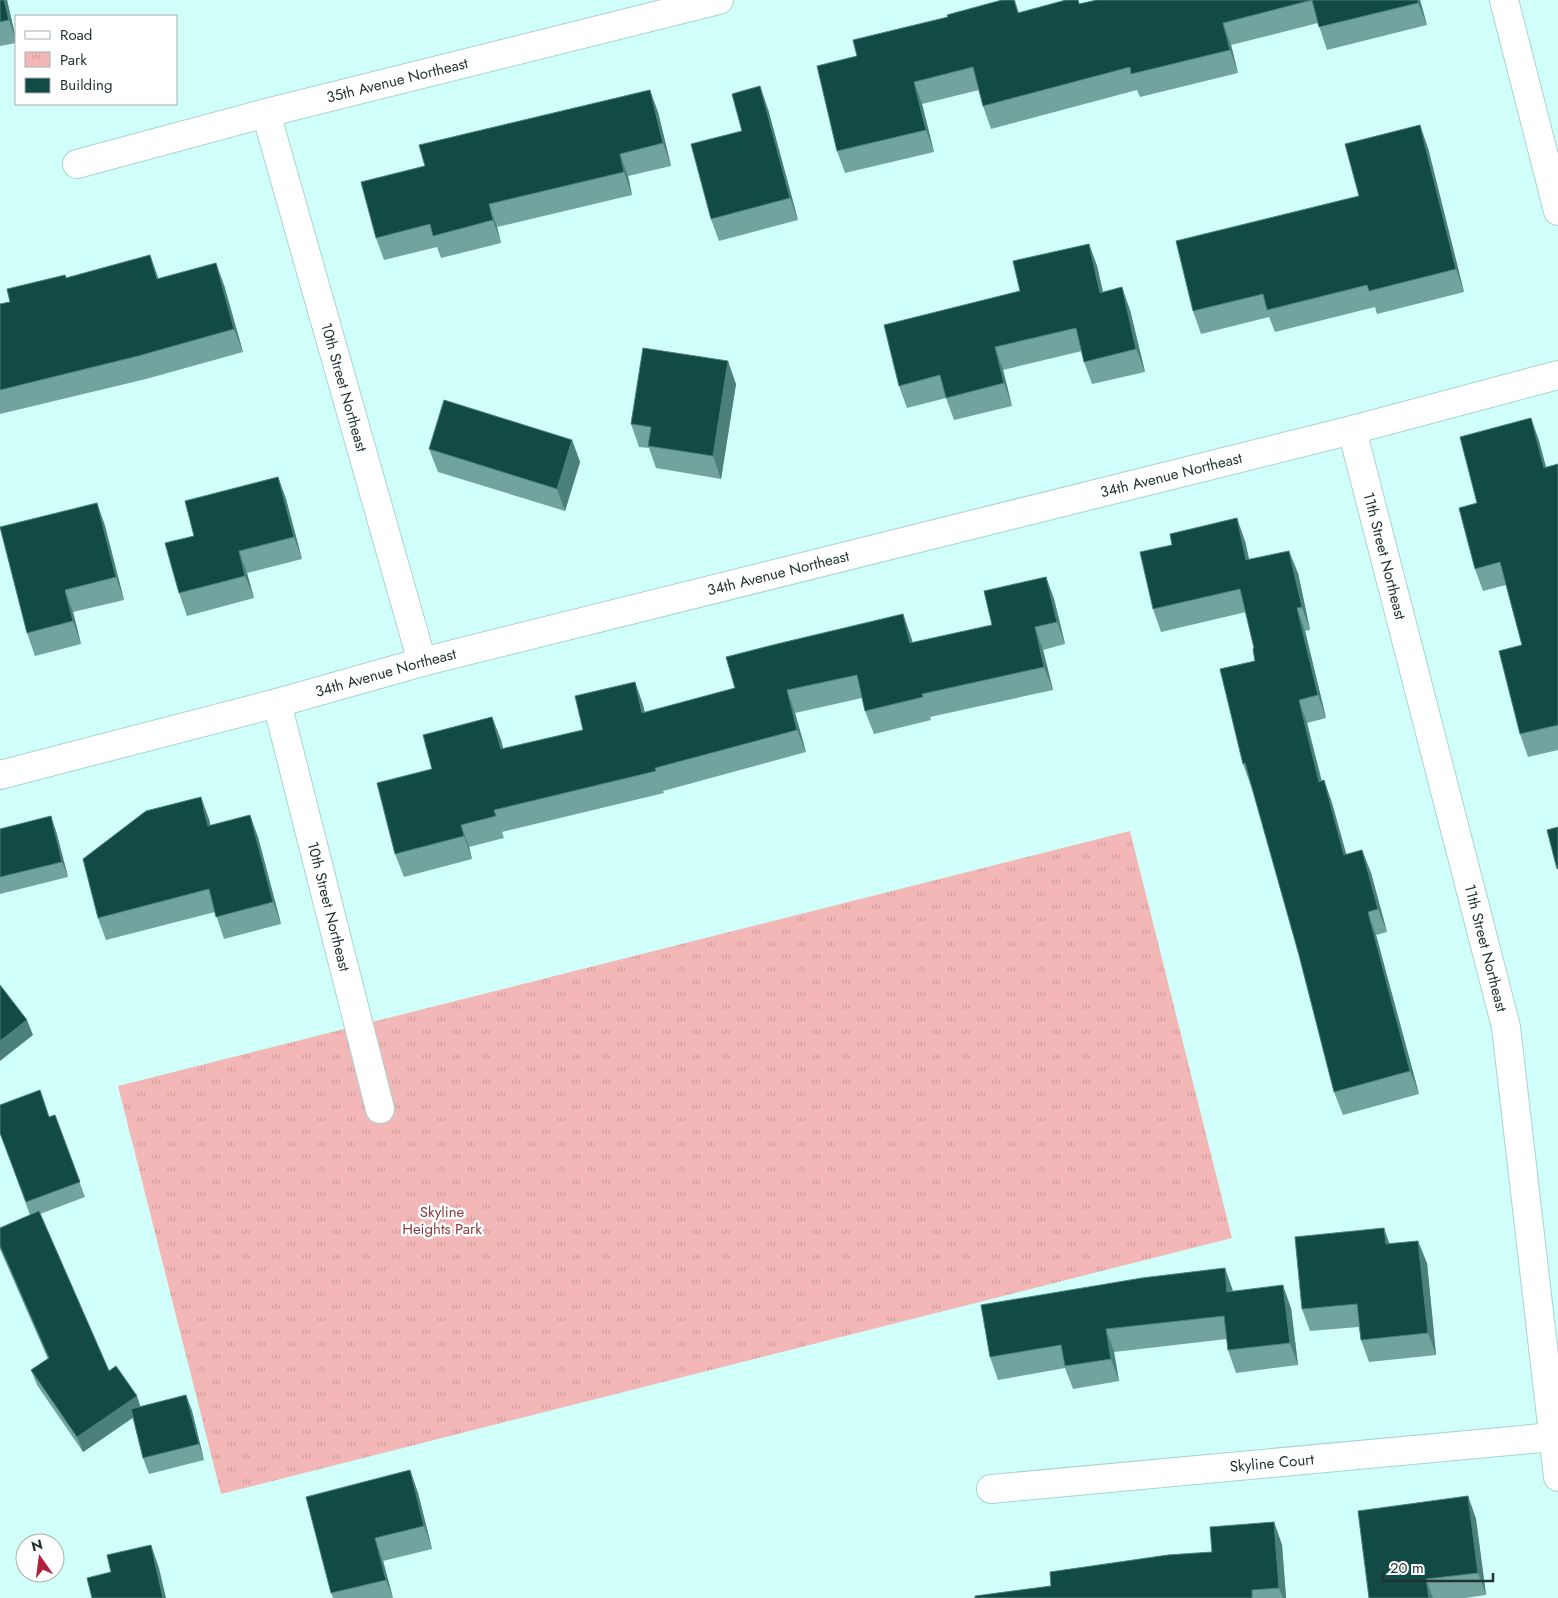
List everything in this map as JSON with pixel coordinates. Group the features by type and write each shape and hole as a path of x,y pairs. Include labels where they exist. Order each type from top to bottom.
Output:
{"street":[{"name":"35th Avenue Northeast","path":"76,164 266,113 719,0"},
{"path":"1504,0 1558,211"},
{"name":"10th Street Northeast","path":"266,113 422,662"},
{"name":"34th Avenue Northeast","path":"0,775 277,703 422,662 1352,430 1558,375"},
{"name":"11th Street Northeast","path":"1352,430 1506,1027 1558,1477"},
{"name":"10th Street Northeast","path":"277,703 380,1109"},
{"name":"Skyline Court","path":"991,1489 1553,1437"}],"green space":[{"name":"Skyline Heights Park","path":"1130,831 1232,1238 221,1494 118,1086"}],"building":[{"path":"0,0 4,0 9,20 0,22"},
{"path":"1002,0 1014,0 1018,13 1066,0 1078,0 1079,4 1097,0 1312,0 1223,23 1230,50 1131,74 1130,67 983,106 973,67 914,82 926,130 837,151 817,66 857,56 853,40 948,17 947,15"},
{"path":"1312,0 1418,0 1418,3 1319,27"},
{"path":"760,86 790,198 711,219 691,144 742,131 732,94"},
{"path":"650,90 663,143 620,154 624,172 489,204 493,220 433,236 430,224 376,238 361,182 425,166 419,145"},
{"path":"1420,125 1456,269 1369,291 1367,285 1267,310 1263,294 1193,311 1176,241 1359,196 1345,144"},
{"path":"1089,244 1100,293 1122,287 1136,349 1084,362 1076,328 995,347 1004,383 946,398 940,375 899,386 884,325 1020,291 1013,261"},
{"path":"150,255 157,279 216,263 234,329 138,356 0,390 0,304 10,302 7,289 65,275 66,278"},
{"path":"643,348 728,361 713,456 648,446 651,427 631,424"},
{"path":"444,400 572,440 557,489 429,449"},
{"path":"1531,418 1544,468 1558,464 1558,725 1520,734 1499,651 1522,645 1500,562 1475,569 1459,508 1477,503 1460,437"},
{"path":"278,477 294,537 239,551 245,576 179,593 165,543 194,536 185,501"},
{"path":"97,503 116,577 65,590 73,621 27,633 0,527"},
{"path":"1237,518 1246,560 1289,551 1302,607 1297,608 1318,695 1299,700 1319,782 1324,780 1344,855 1362,850 1378,909 1368,912 1410,1071 1334,1092 1299,955 1245,763 1243,764 1220,669 1255,661 1254,648 1240,589 1153,609 1140,552 1172,545 1170,534"},
{"path":"1046,577 1057,622 1035,627 1044,667 922,694 923,697 865,711 857,675 787,690 797,730 655,768 656,771 494,810 496,816 461,825 464,836 395,854 377,783 432,769 423,735 492,717 501,749 583,730 575,696 635,682 642,713 735,688 726,657 777,644 903,614 910,643 992,625 984,591"},
{"path":"201,797 208,826 250,815 273,902 216,917 209,889 98,918 83,859 146,811"},
{"path":"51,816 62,862 0,877 0,829"},
{"path":"1558,827 1558,868 1557,869 1547,830"},
{"path":"0,985 27,1020 0,1041"},
{"path":"40,1090 49,1117 55,1115 80,1182 26,1202 0,1133 0,1105"},
{"path":"39,1211 109,1371 116,1366 137,1396 77,1437 31,1370 49,1358 0,1246 0,1228"},
{"path":"1384,1228 1386,1244 1418,1241 1428,1333 1361,1340 1357,1304 1302,1309 1295,1237"},
{"path":"1225,1268 1227,1292 1283,1285 1290,1343 1228,1350 1224,1316 1106,1329 1111,1359 1065,1366 1061,1345 990,1357 981,1305 1142,1278"},
{"path":"186,1395 199,1444 143,1458 131,1409"},
{"path":"410,1470 424,1526 375,1538 386,1580 331,1593 306,1497"},
{"path":"1468,1496 1478,1573 1426,1579 1429,1598 1369,1598 1358,1511"},
{"path":"1274,1522 1279,1588 1252,1590 1252,1598 975,1598 975,1596 1051,1586 1050,1572 1168,1555 1212,1552 1210,1527"},
{"path":"151,1545 163,1598 92,1598 87,1578 111,1572 107,1555"}]}
